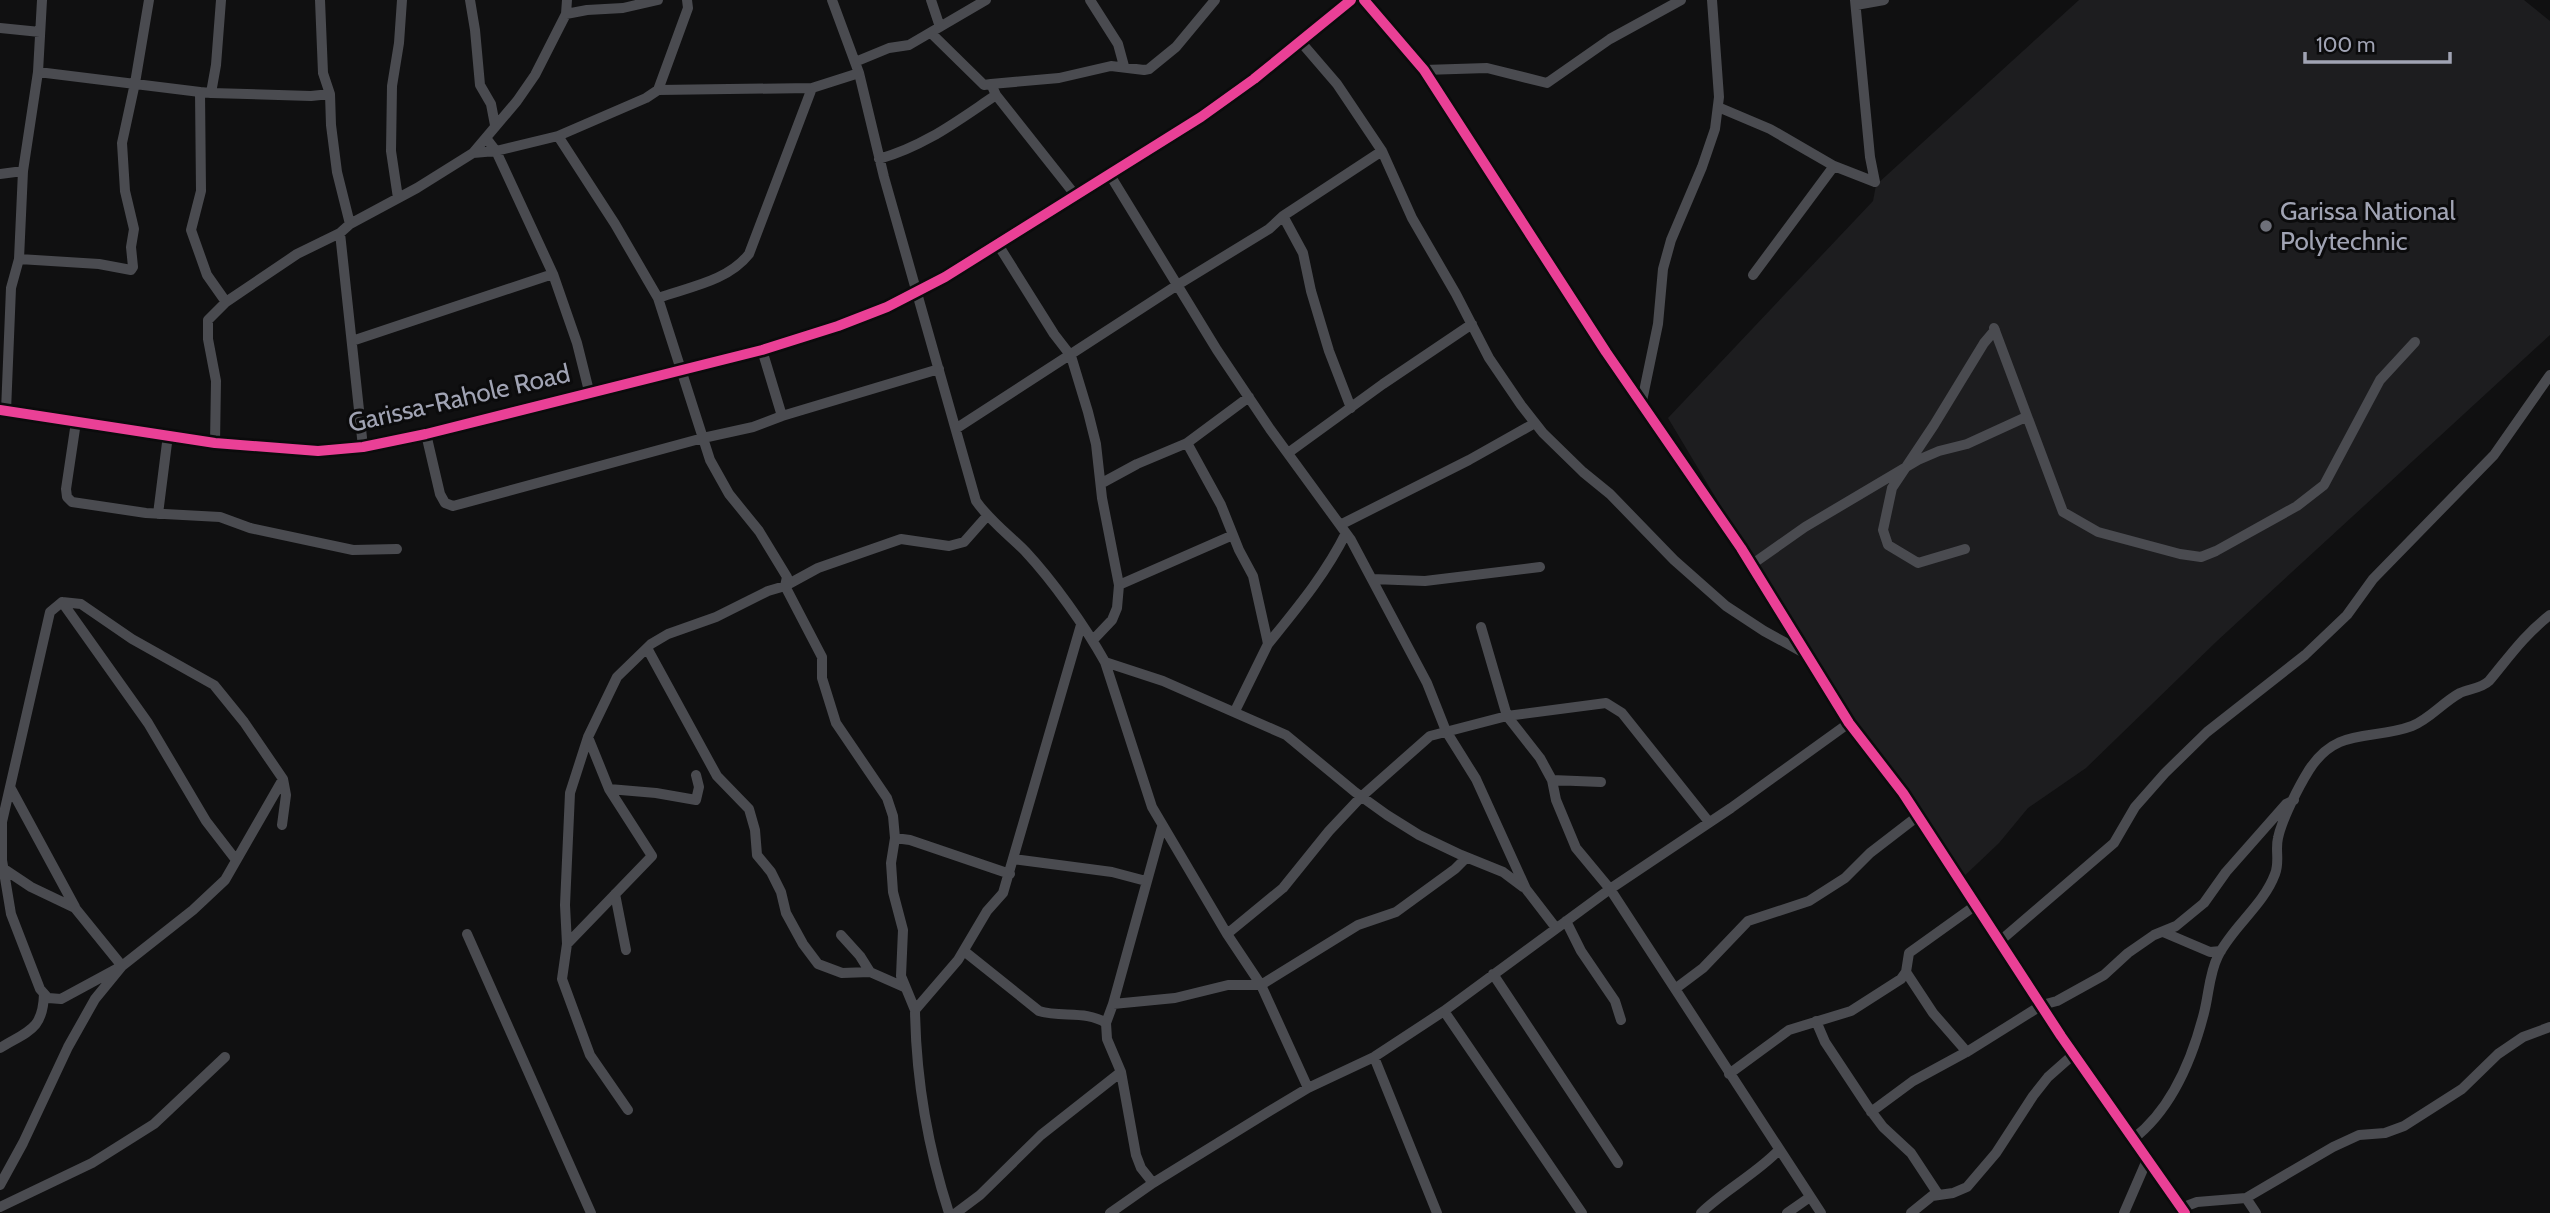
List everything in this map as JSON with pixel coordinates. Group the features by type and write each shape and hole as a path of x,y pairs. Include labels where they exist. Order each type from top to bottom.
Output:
{"street":[{"path":"3,410 10,288 19,259 23,172 38,72 43,0"},
{"path":"19,259 99,264 131,270 133,267 131,247 134,229 125,191 122,143 149,0"},
{"path":"211,93 221,0"},
{"path":"320,0 323,73 330,94 337,172 350,224"},
{"path":"398,198 391,151 392,86 402,0"},
{"path":"470,0 480,85 491,104 495,125"},
{"path":"215,443 216,381 208,320 226,302 297,254 340,233 350,224 473,153 535,75 566,14 567,0"},
{"path":"566,14 623,8 658,0"},
{"path":"473,153 496,151 558,136 646,99 658,90 688,8 687,0"},
{"path":"832,0 859,74 879,159 976,500 986,516 1027,553 1093,640 1105,662 1152,807 1227,934 1261,985 1308,1088"},
{"path":"931,0 940,27"},
{"path":"855,62 889,48 909,45 986,0"},
{"path":"1090,0 1118,44 1124,66"},
{"path":"931,33 985,86 1059,78 1111,66 1144,70 1176,47 1215,0"},
{"name":"Garissa-Rahole Road","path":"3,410 215,443 318,451 363,447 426,434 589,391 762,350 838,326 916,293 1160,145 1244,87 1340,4 1351,0"},
{"path":"1364,0 1424,70 1606,352 1642,401 1751,565 1849,723 1918,816 2074,1054 2183,1210 2197,1202 2246,1198 2359,1135 2385,1133 2427,1113 2462,1089 2498,1054 2523,1037 2550,1027"},
{"path":"1424,70 1487,68 1547,83 1610,39 1681,0"},
{"path":"1642,401 1658,324 1662,269 1715,129 1719,97 1712,0"},
{"path":"1718,107 1770,129 1834,166 1875,182 1870,157 1855,3 1884,0"},
{"path":"0,28 40,32"},
{"path":"1300,41 1337,83 1382,151 1412,218 1489,358 1535,423 1560,451 1610,494 1702,586 1764,631 1808,655"},
{"path":"38,72 211,93 311,96 330,94"},
{"path":"658,90 811,88 859,74"},
{"path":"991,85 996,95 1076,196"},
{"path":"658,298 725,275 740,266 749,254 811,88"},
{"path":"200,92 201,191 191,230 207,275 226,302"},
{"path":"879,159 904,152 932,139 996,95"},
{"path":"558,136 621,234 658,298 710,460 729,494 759,531 787,577 785,586 822,657 822,678 836,723 887,798 893,816 895,838 891,863 893,892 903,930 901,976 915,1010 923,1107 949,1213"},
{"path":"486,138 496,151 553,274 577,343 589,391"},
{"path":"957,428 1269,229 1283,216 1382,151"},
{"path":"1753,275 1834,166"},
{"path":"0,174 23,172"},
{"path":"1111,175 1249,397 1343,529 1427,682 1446,731 1476,779 1526,889 1556,928"},
{"path":"1283,216 1303,254 1329,351 1351,408"},
{"path":"340,233 363,447"},
{"path":"997,243 1054,334 1072,356 1096,444 1102,498 1119,585 1117,608 1111,620 1093,640"},
{"path":"352,341 553,274"},
{"path":"1288,453 1472,324"},
{"path":"1965,549 1918,563 1888,545 1883,530 1892,488 1983,343 1995,329 2063,512 2098,532 2200,557 2216,551 2297,506 2324,485 2380,380 2415,342"},
{"path":"762,350 782,416"},
{"path":"426,434 440,494 445,503 453,506 753,427 939,369"},
{"path":"2000,941 2114,843 2135,807 2207,732 2264,690 2347,615 2373,579 2494,454 2550,375"},
{"path":"1102,483 1137,464 1187,443 1249,397"},
{"path":"1751,565 1805,527 1906,467 2026,417"},
{"path":"76,422 67,497 72,502 158,514 220,517 250,528 353,550 397,549"},
{"path":"1235,711 1268,644 1309,595 1331,562 1343,529 1535,423"},
{"path":"158,514 168,435"},
{"path":"1187,443 1210,482 1253,576 1268,644"},
{"path":"628,1110 590,1055 562,979 567,944 565,905 570,793 588,737 617,677 648,648 668,634 716,617 818,568 901,539 950,546 964,542 986,516"},
{"path":"1119,585 1233,535"},
{"path":"1372,579 1425,581 1540,567"},
{"path":"62,602 148,723 205,821 236,860"},
{"path":"282,825 286,794 283,779 244,722 214,685 132,639 81,604 62,602 50,612 2,822 4,869 11,914 32,971 44,993 48,998 61,999 122,966 193,910 225,880 283,779"},
{"path":"2133,1139 2158,1117 2179,1083 2204,1012 2212,971 2230,935 2256,906 2271,883 2279,859 2278,836 2308,771 2328,749 2342,741 2412,726 2459,694 2482,686 2535,627 2550,615"},
{"path":"915,1010 964,951 987,911 1003,893 1081,625"},
{"path":"1481,627 1507,716 1540,758 1552,780 1556,800 1576,848 1610,889 1821,1213"},
{"path":"648,648 717,776 749,809 755,830 757,855 776,882 786,913 818,964 842,973 870,972 904,986"},
{"path":"1105,662 1163,681 1286,735 1361,797 1419,835 1466,858 1503,872 1526,889"},
{"path":"1227,934 1283,888 1329,831 1361,797 1430,736 1507,716 1606,703 1622,713 1709,822"},
{"path":"1110,1213 1153,1183 1308,1088 1374,1057 1444,1011 1610,889 1849,723"},
{"path":"567,944 652,856 609,789 588,737"},
{"path":"609,789 696,800 699,787 696,775"},
{"path":"1552,780 1601,782"},
{"path":"10,787 75,908 122,966"},
{"path":"1871,1112 1920,1077 2042,1005 2057,1001 2104,975 2128,953 2176,926 2204,903 2226,872 2286,804 2295,799"},
{"path":"1675,989 1703,968 1748,920 1809,901 1845,877 1894,833 1918,816"},
{"path":"1153,1183 1141,1168 1136,1155 1121,1072 1107,1039 1105,1023 1113,1004 1162,827"},
{"path":"895,838 910,840 1010,874"},
{"path":"1113,1004 1175,998 1228,985 1261,985 1358,925 1396,912 1466,858"},
{"path":"1013,859 1112,872 1146,881"},
{"path":"4,869 31,887 75,908"},
{"path":"615,894 626,950"},
{"path":"1729,1074 1789,1030 1851,1011 1901,978 1906,972 1909,953 1976,905"},
{"path":"1566,921 1581,951 1615,1001 1620,1020"},
{"path":"2163,932 2210,952 2221,951"},
{"path":"467,934 591,1213"},
{"path":"841,935 870,972"},
{"path":"964,951 1039,1011 1053,1015 1094,1015 1105,1023"},
{"path":"0,1185 88,1011 122,966"},
{"path":"1906,972 1933,1013 1966,1052"},
{"path":"1493,974 1618,1163"},
{"path":"0,1048 35,1027 44,1013 44,993"},
{"path":"1444,1011 1582,1213"},
{"path":"1816,1021 1832,1053 1871,1112 1911,1153 1938,1194"},
{"path":"1911,1213 1925,1200 1967,1187 1996,1153 2048,1077 2074,1054"},
{"path":"0,1207 92,1163 154,1124 225,1057"},
{"path":"1374,1057 1437,1213"},
{"path":"956,1213 980,1195 1041,1135 1121,1072"},
{"path":"1701,1213 1739,1181 1758,1170 1779,1150"},
{"path":"2124,1213 2147,1160"},
{"path":"1787,1213 1810,1197"},
{"path":"2246,1198 2256,1213"}],"shaded area":[{"path":"2079,0 2524,0 2550,21 2550,335 2217,641 2086,768 2028,808 1999,843 1959,881 1765,580 1668,418 1873,201 1876,185"}],"cycle path":[{"path":"0,410 215,443 318,451 363,447 426,434 762,350 887,307 945,277 1201,117 1254,79 1351,0"},
{"path":"1364,0 1424,70 1606,352 1741,548 1849,723 1903,793 2061,1036 2185,1213"}],"place":[{"name":"Garissa National Polytechnic","path":"2266,226"}]}
